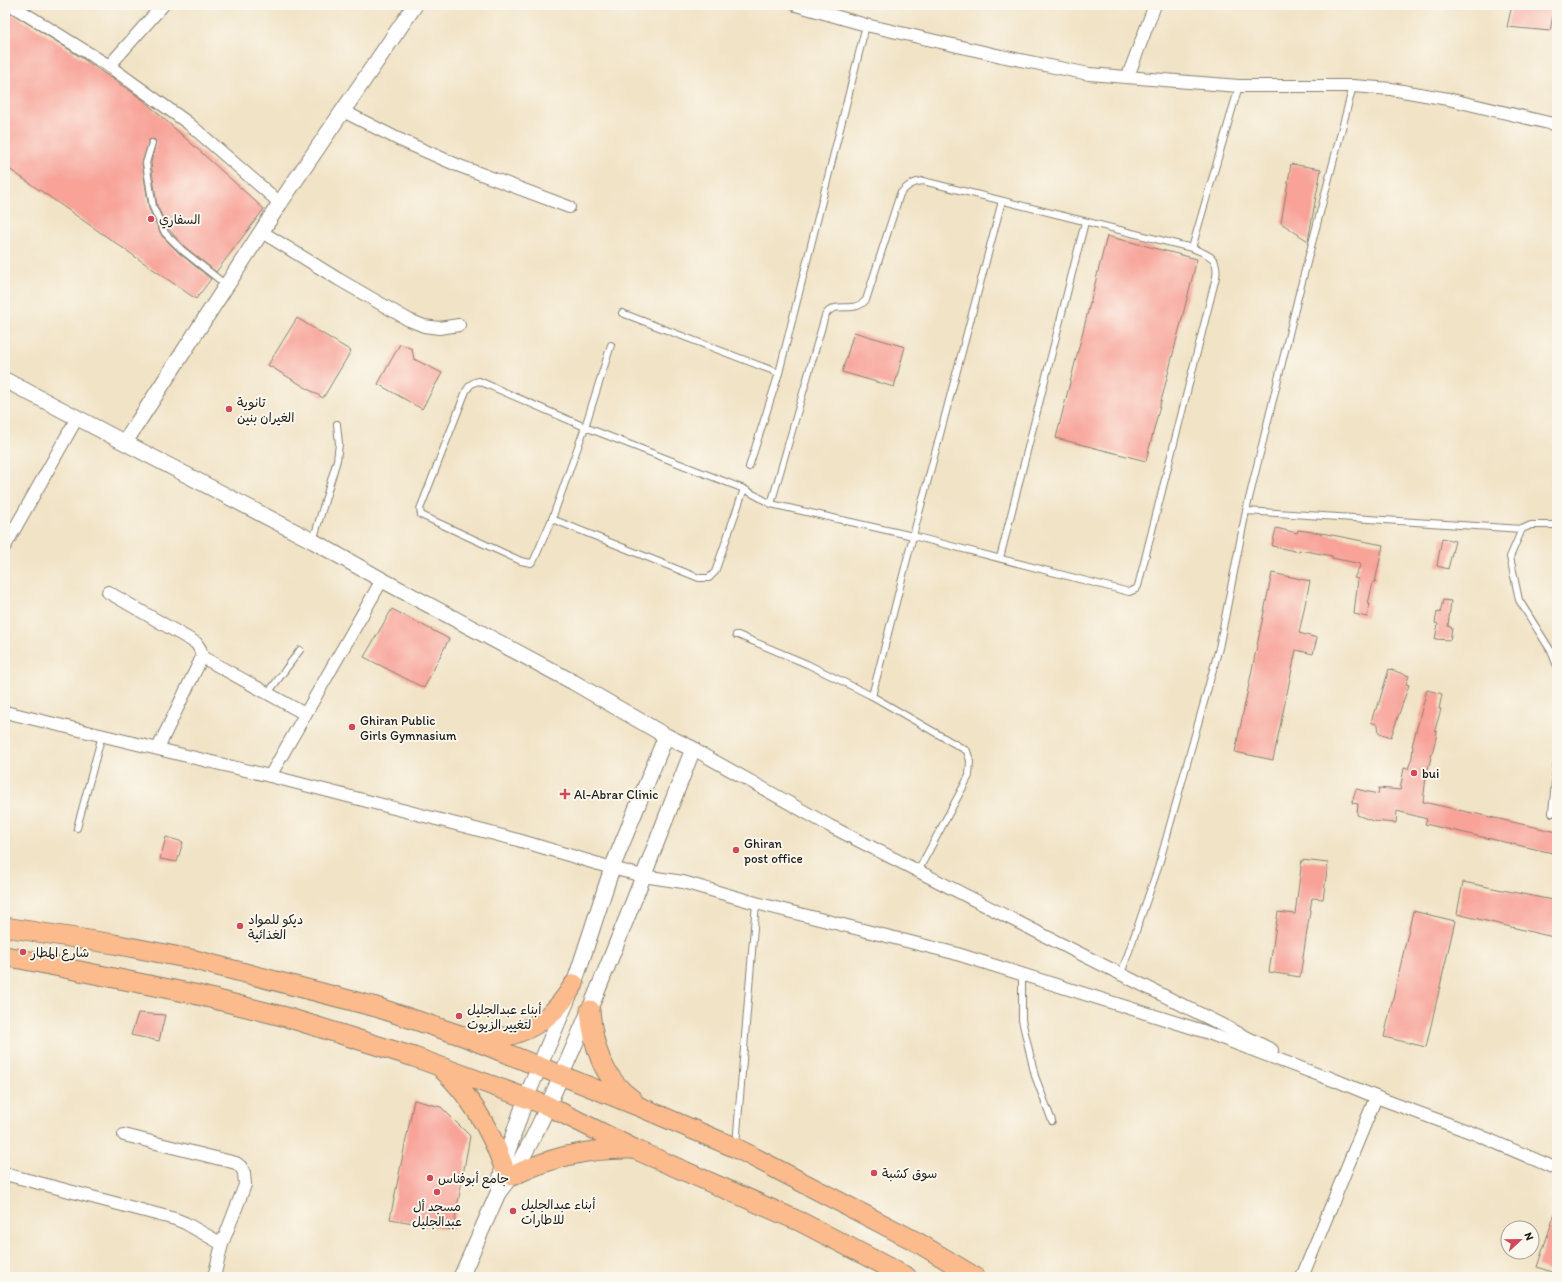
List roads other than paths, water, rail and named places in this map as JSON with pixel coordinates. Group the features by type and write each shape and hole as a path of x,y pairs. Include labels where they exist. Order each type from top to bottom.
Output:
{"main road":[{"path":"5,927 114,944 191,959 376,1007 463,1036 645,1109 736,1148 918,1242 975,1277"},
{"path":"5,956 105,975 201,996 286,1017 414,1057 548,1106 634,1149 801,1222 907,1277"},
{"path":"463,1036 481,1038 500,1037 536,1025 551,1014 564,1000 574,984"},
{"path":"590,1010 594,1041 599,1057 610,1077 626,1095 645,1109"},
{"path":"439,1067 463,1091 482,1119 507,1170 574,1154 598,1150 634,1149"}],"street":[{"path":"11,5 109,66 188,123 280,203"},
{"path":"109,66 162,5"},
{"path":"125,442 280,203 415,5"},
{"path":"796,5 866,25 1089,74 1239,86 1353,86 1391,89 1448,99 1557,125"},
{"path":"1128,76 1155,5"},
{"path":"343,111 398,139 457,165 569,207"},
{"path":"262,232 408,320 424,326 439,328 459,325"},
{"path":"5,380 313,541 382,580 573,682 666,736 693,749 830,826 1335,1081"},
{"path":"5,546 77,418"},
{"path":"270,776 382,580"},
{"path":"108,592 196,643 200,649 202,657 158,748"},
{"path":"202,657 305,714"},
{"path":"5,712 270,776 518,840 612,868 643,876 683,882 756,903 954,953 1022,973 1203,1031 1478,1135 1557,1169"},
{"path":"462,1277 507,1170 526,1098 574,984 612,868 666,736"},
{"path":"507,1170 548,1106 590,1010 693,749"},
{"path":"1302,1277 1376,1097"},
{"path":"124,1135 236,1163 241,1167 244,1173 245,1186 222,1244 214,1277"},
{"path":"5,1174 175,1219 222,1244"}],"lane":[{"path":"748,467 779,373 866,25"},
{"path":"1192,248 1239,86"},
{"path":"1121,974 1158,868 1219,648 1246,511 1298,297 1353,86"},
{"path":"152,143 146,163 153,207 165,234 182,250 227,286"},
{"path":"611,345 585,427 552,518 534,560 531,563 526,563 424,518 419,511 466,391 470,385 479,381 585,427 744,489 771,504 913,536 1129,592 1136,589 1217,273 1214,259 1192,248 923,181 916,181 910,184 900,194 866,300 857,307 832,309 825,316 771,504"},
{"path":"872,696 1002,201"},
{"path":"1000,558 1085,222"},
{"path":"622,313 779,373"},
{"path":"313,541 337,460 339,444 337,424"},
{"path":"552,518 699,578 709,578 715,572 744,489"},
{"path":"1246,511 1522,529 1531,525 1557,525"},
{"path":"1522,529 1510,557 1519,600 1551,651 1557,666"},
{"path":"736,635 807,664 872,696 967,751 970,761 969,776 918,871"},
{"path":"268,694 300,650"},
{"path":"77,828 102,735"},
{"path":"1552,813 1557,761"},
{"path":"736,1148 756,903"},
{"path":"1022,973 1022,1020 1035,1076 1052,1121"}],"place":[{"name":"السفاري","path":"151,219"},
{"name":"تانوية الغيران بنين","path":"229,409"},
{"name":"Ghiran Public Girls Gymnasium","path":"352,727"},
{"name":"bui","path":"1414,773"},
{"name":"Al-Abrar Clinic","path":"565,794"},
{"name":"Ghiran post office","path":"736,850"},
{"name":"ديكو للمواد الغذائية","path":"240,926"},
{"name":"شارع المطار","path":"23,952"},
{"name":"أبناء عبدالجليل لتغيير الزيوت","path":"459,1016"},
{"name":"سوق كشبة","path":"874,1173"},
{"name":"جامع أبوفناس","path":"430,1178"},
{"name":"مسجد أل عبدالجليل","path":"437,1192"},
{"name":"أبناء عبدالجليل للاطارات","path":"513,1211"}]}
